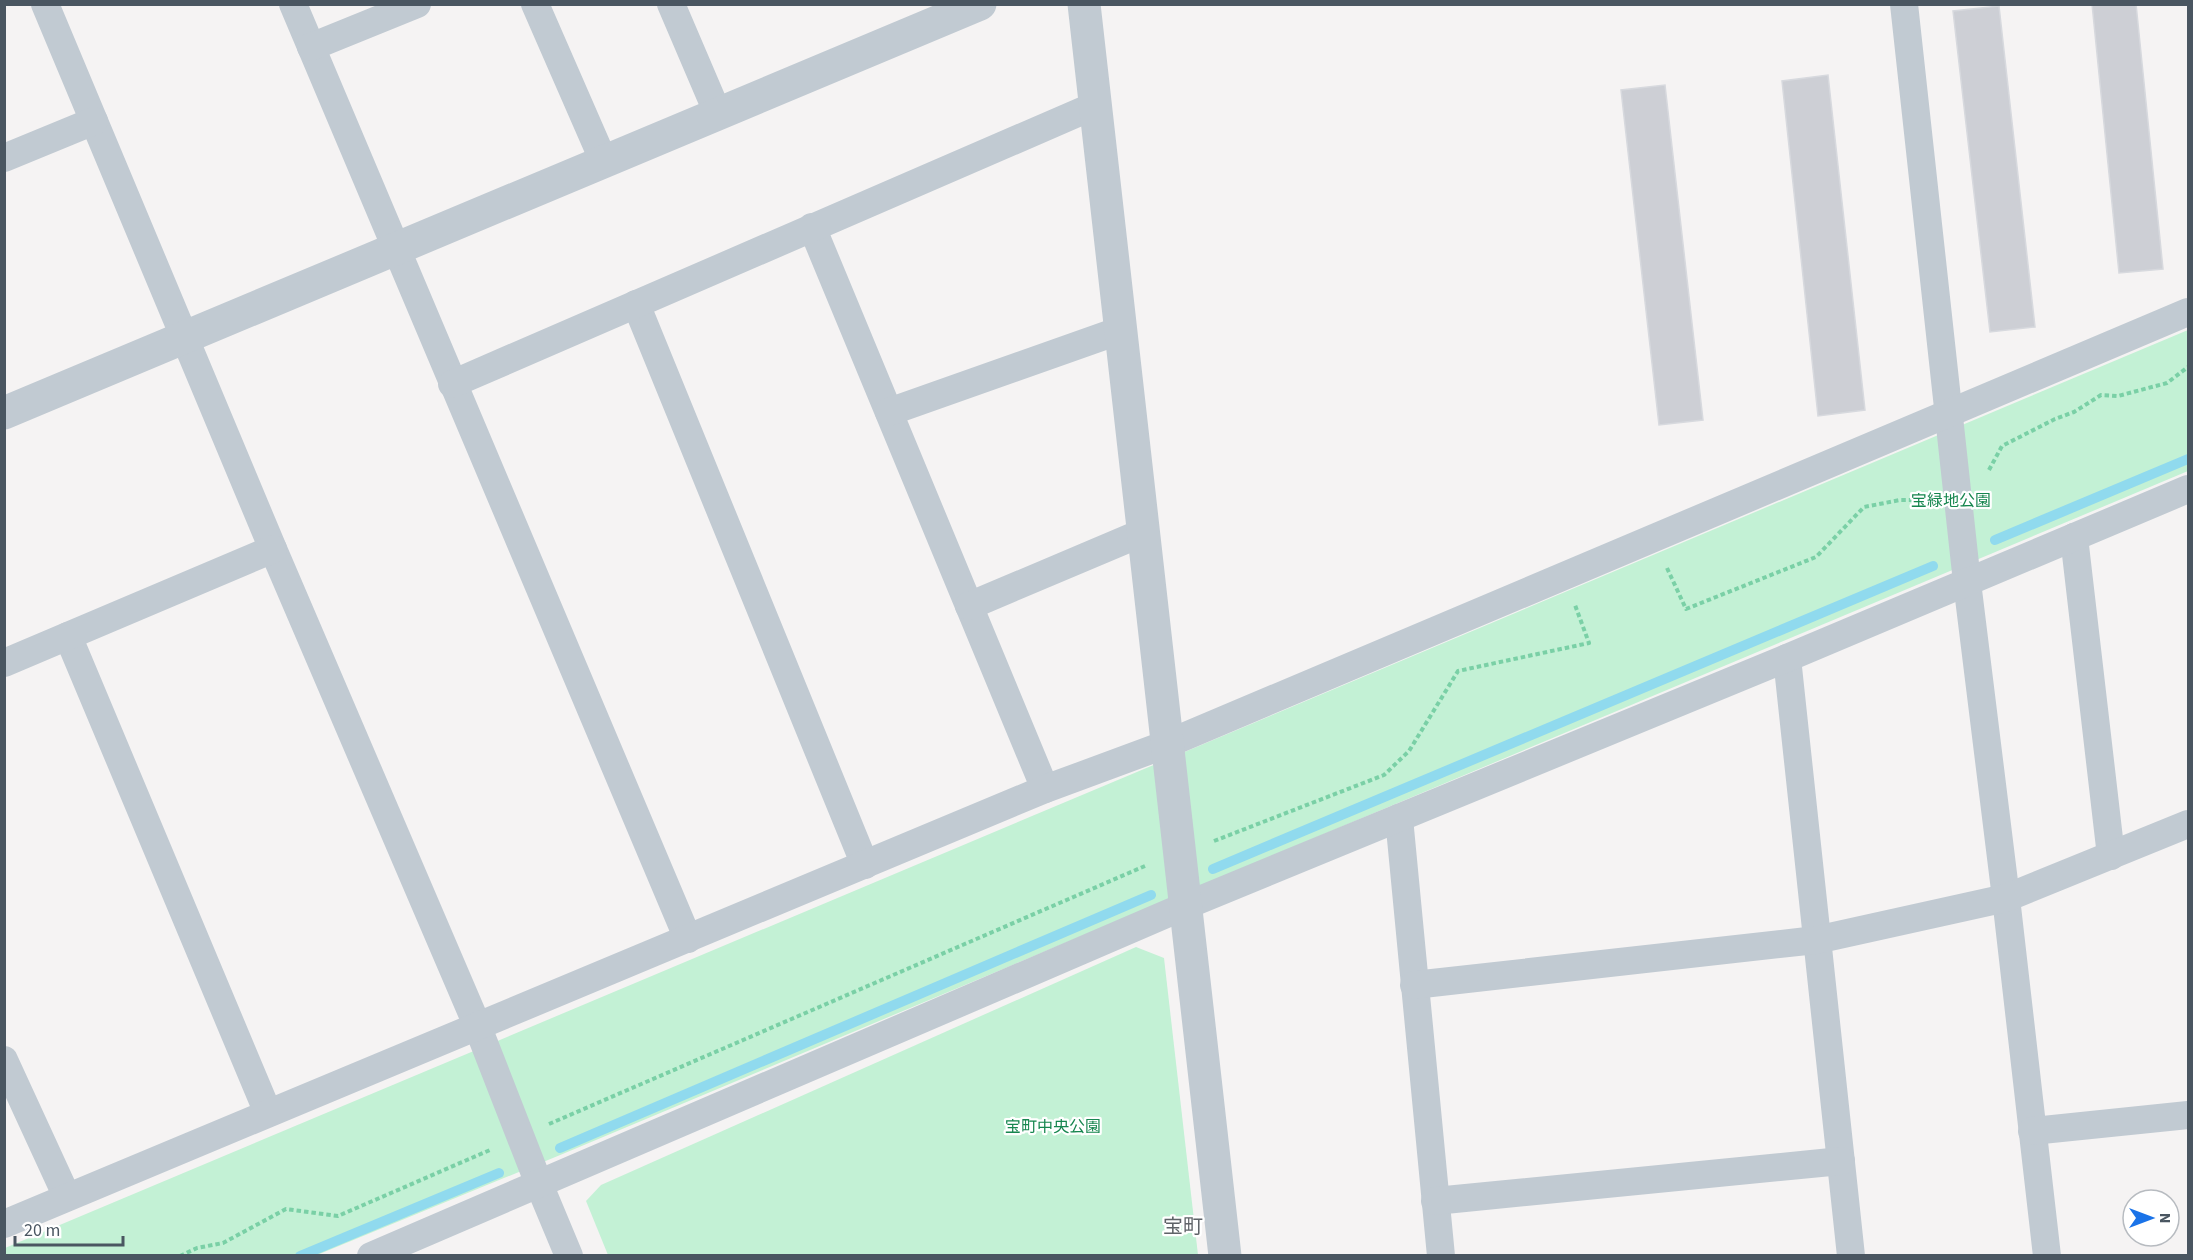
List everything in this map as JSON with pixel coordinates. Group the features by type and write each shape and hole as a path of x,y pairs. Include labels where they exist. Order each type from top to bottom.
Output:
{"street":[{"path":"45,4 273,549 477,1025 538,1184 569,1256"},
{"path":"293,4 688,939"},
{"path":"311,47 417,4"},
{"path":"535,4 604,162"},
{"path":"671,4 718,114"},
{"path":"4,413 980,4"},
{"path":"1084,4 1225,1256"},
{"path":"1904,4 1967,582 2047,1256"},
{"path":"452,384 1096,105"},
{"path":"4,158 94,121"},
{"path":"812,227 1045,789"},
{"path":"636,304 865,864"},
{"path":"4,1224 1045,789 1167,744 2188,312"},
{"path":"889,412 1121,330"},
{"path":"371,1256 1185,906 1787,658 2188,489"},
{"path":"969,606 1144,532"},
{"path":"2074,537 2111,856"},
{"path":"4,663 273,549"},
{"path":"68,636 268,1113"},
{"path":"1787,658 1851,1256"},
{"path":"1399,818 1441,1256"},
{"path":"1414,985 1816,940 2006,898 2188,824"},
{"path":"4,1060 67,1197"},
{"path":"2032,1131 2188,1115"},
{"path":"1435,1201 1841,1161"}],"green space":[{"name":"宝緑地公園","path":"2188,330 2188,471 317,1255 5,1256 5,1248"},
{"name":"宝町中央公園","path":"1136,947 1164,958 1198,1255 608,1255 586,1201 601,1185"}],"building":[{"path":"2092,4 2136,4 2163,269 2119,273"},
{"path":"1999,6 2035,327 1990,332 1953,11"},
{"path":"1828,75 1865,410 1818,416 1782,81"},
{"path":"1665,85 1703,420 1659,425 1621,90"}],"waterway":[{"path":"1995,540 2188,459"},
{"path":"1213,869 1933,566"},
{"path":"560,1148 1151,895"},
{"path":"300,1256 499,1173"}],"district":[{"name":"宝町","path":"1183,1226"}]}
